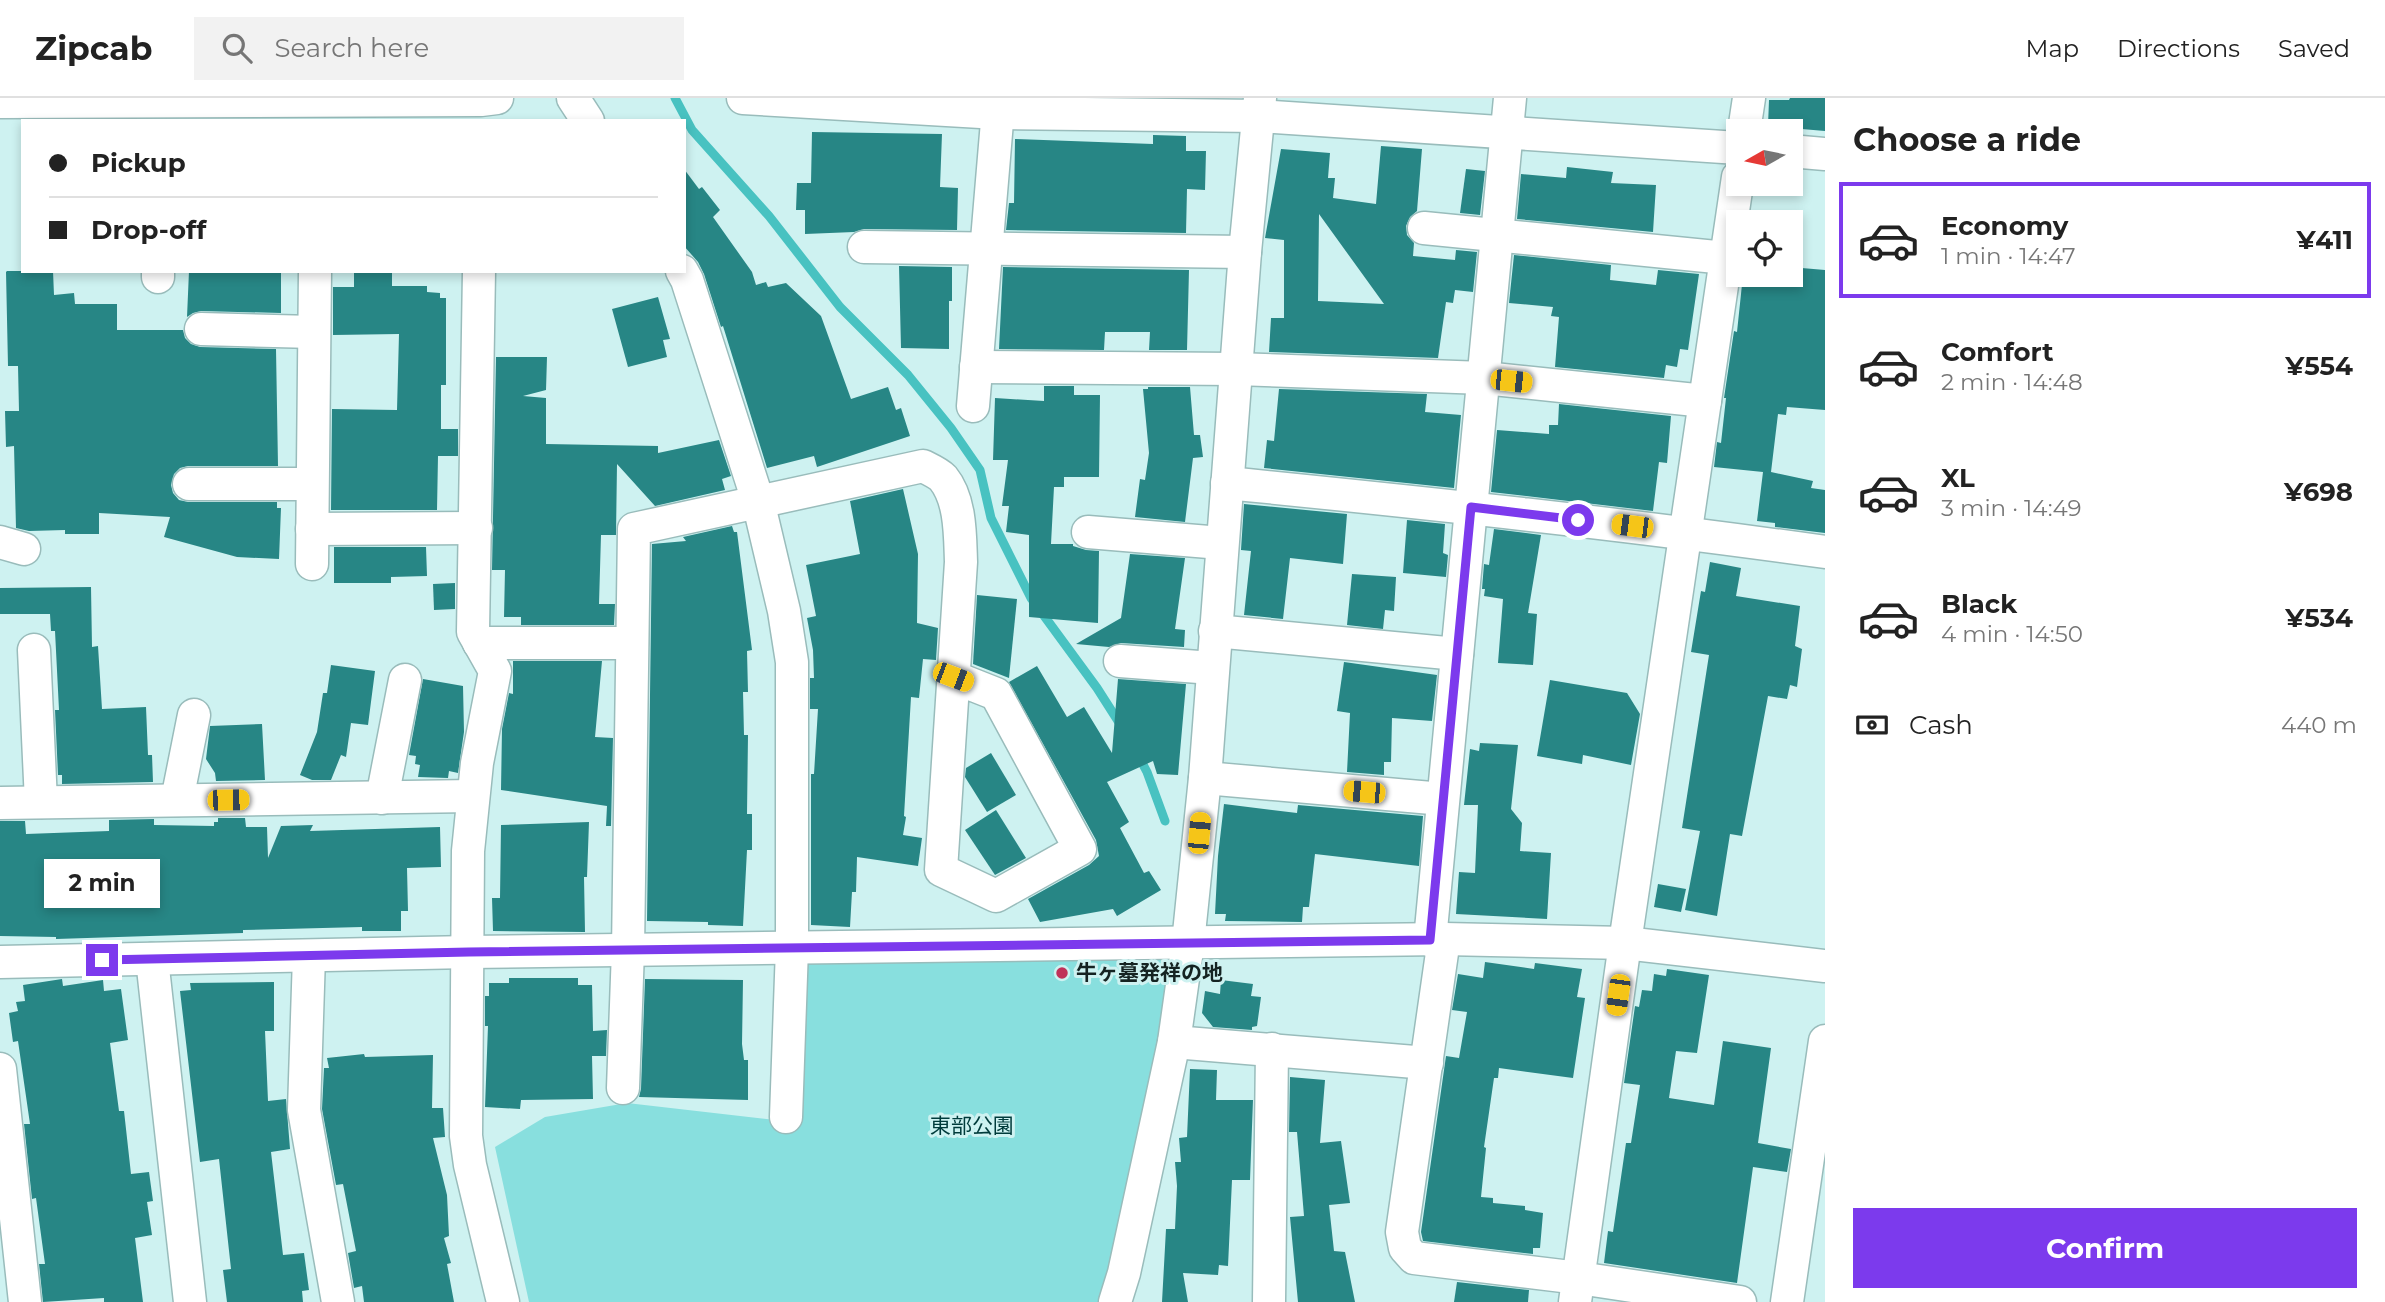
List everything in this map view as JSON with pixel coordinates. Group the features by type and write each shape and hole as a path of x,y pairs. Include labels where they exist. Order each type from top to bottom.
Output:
{"street":[{"path":"573,98 586,119"},
{"path":"743,98 999,105 1259,107 1507,132 1726,147"},
{"path":"1510,98 1443,799 1437,939 1427,1062 1402,1232 1405,1248 1414,1258 1577,1290 1740,1302"},
{"path":"1746,119 1749,98"},
{"path":"0,102 156,107 486,106"},
{"path":"973,406 999,105"},
{"path":"1115,1302 1124,1273 1174,1042 1188,943 1205,778 1221,543 1259,107"},
{"path":"1803,152 1825,154"},
{"path":"1424,228 1726,258 1577,1290"},
{"path":"864,247 1245,252"},
{"path":"312,564 315,273"},
{"path":"479,273 473,632 495,671 477,763 468,851 466,1136 470,1165 503,1302"},
{"path":"683,273 758,501 784,611 792,662 792,948 786,1117"},
{"path":"201,329 314,332"},
{"path":"976,367 1236,369 1483,378 1705,401"},
{"path":"623,1088 628,950 634,528 923,466 942,477 954,502 960,529 961,562 941,870 996,895"},
{"path":"1227,483 1471,507 1825,552"},
{"path":"189,484 312,484"},
{"path":"312,529 476,528"},
{"path":"1088,532 1221,543"},
{"path":"1215,631 1457,654"},
{"path":"479,643 632,643"},
{"path":"34,650 41,802"},
{"path":"1120,661 1212,668"},
{"path":"953,677 996,694 1080,849 996,895"},
{"path":"382,798 405,680"},
{"path":"177,800 194,715"},
{"path":"1205,778 1443,799"},
{"path":"0,803 473,796"},
{"path":"995,946 996,895"},
{"path":"0,962 469,952 1437,939 1625,943 1825,966"},
{"path":"309,956 304,1110 338,1302"},
{"path":"152,960 190,1302"},
{"path":"1787,1302 1825,1041"},
{"path":"1174,1042 1427,1062"},
{"path":"1269,1302 1272,1049"},
{"path":"0,1069 25,1302"}],"green space":[{"name":"東部公園","path":"1182,948 1111,1302 529,1302 495,1147 545,1117 627,1103 792,1122 795,951"}],"building":[{"path":"1825,98 1825,131 1803,129 1803,119 1768,119 1769,100"},
{"path":"812,132 942,134 940,187 958,188 957,230 864,229 854,232 805,234 805,210 796,210 797,183 811,183"},
{"path":"1153,135 1186,136 1186,151 1206,151 1205,190 1187,189 1186,233 1006,230 1009,203 1014,203 1015,139 1153,144"},
{"path":"1381,146 1422,149 1417,211 1406,226 1407,235 1414,243 1413,256 1455,260 1456,250 1477,252 1473,292 1455,290 1453,303 1446,302 1438,358 1269,352 1271,318 1284,318 1284,240 1265,238 1281,149 1330,153 1328,178 1335,178 1333,198 1376,204","holes":["1319,214 1384,304 1318,301"]},
{"path":"1567,167 1613,172 1611,183 1656,185 1653,232 1517,219 1521,174 1566,178"},
{"path":"1466,169 1485,171 1480,215 1460,213"},
{"path":"686,172 720,210 713,217 752,272 756,285 766,282 768,287 786,283 821,316 851,399 888,387 896,410 901,408 910,436 817,467 814,456 767,468 723,326 721,327 698,262 686,248"},
{"path":"1514,255 1611,265 1610,280 1656,285 1658,270 1699,274 1688,350 1680,349 1677,367 1666,365 1664,378 1555,367 1559,317 1551,316 1553,307 1509,303"},
{"path":"899,266 952,267 949,349 901,348"},
{"path":"1003,267 1189,270 1187,350 1149,350 1150,332 1105,332 1104,350 999,349"},
{"path":"1803,268 1825,270 1825,410 1787,407 1786,415 1778,414 1771,472 1813,481 1811,488 1825,490 1825,533 1775,527 1775,523 1757,521 1763,472 1714,467 1717,442 1721,443 1724,398 1734,331 1737,332 1742,287 1803,287"},
{"path":"6,272 53,273 54,295 74,293 75,304 117,304 117,330 183,330 185,338 191,344 200,347 276,349 278,466 188,466 180,468 174,474 171,485 179,500 188,502 277,502 277,508 281,508 279,559 237,557 164,537 170,517 99,513 99,534 65,534 65,530 29,531 16,528 14,446 6,447 5,411 19,411 18,366 8,366"},
{"path":"189,273 281,273 281,313 201,311 187,317"},
{"path":"354,273 392,273 392,286 427,286 427,292 440,293 440,298 446,298 446,385 441,385 441,429 458,429 458,456 438,456 437,510 331,510 332,409 397,410 399,334 333,335 333,287 354,287"},
{"path":"658,297 670,339 663,340 667,357 628,367 612,309"},
{"path":"496,357 547,357 546,390 523,396 546,398 546,444 658,446 658,453 719,440 731,476 722,479 725,490 655,506 617,464 616,535 601,535 599,604 615,604 614,625 521,625 521,617 504,617 505,570 492,570"},
{"path":"1044,386 1074,386 1074,395 1100,395 1099,477 1064,477 1064,487 1054,487 1051,544 1073,544 1086,550 1099,551 1098,623 1029,617 1029,535 1006,532 1009,506 1002,506 1008,460 993,460 995,398 1044,401"},
{"path":"1190,387 1194,435 1200,435 1203,457 1193,458 1185,522 1135,517 1140,479 1145,480 1149,453 1143,389"},
{"path":"1279,389 1427,394 1425,412 1461,415 1454,488 1264,468 1267,440 1274,441"},
{"path":"1559,404 1671,416 1667,463 1659,462 1653,511 1491,492 1497,430 1549,434 1549,425 1558,425"},
{"path":"903,489 918,554 917,623 938,628 936,660 923,659 919,698 911,697 903,835 922,838 918,866 857,857 856,892 852,892 850,927 811,925 811,774 814,774 818,709 810,709 810,678 814,678 813,650 807,618 816,616 806,565 860,554 850,501"},
{"path":"1244,504 1347,514 1343,564 1290,558 1283,619 1244,615 1251,551 1241,550"},
{"path":"1407,520 1445,524 1443,553 1448,555 1446,577 1403,573"},
{"path":"732,526 734,532 737,532 752,650 747,651 748,692 743,692 744,735 748,735 747,814 752,814 752,850 747,850 743,926 708,925 708,922 647,921 652,544 686,541 683,537"},
{"path":"1494,529 1541,535 1528,613 1537,614 1533,665 1498,663 1503,599 1484,596 1485,589 1482,589 1484,564 1489,565"},
{"path":"334,547 426,547 427,576 391,577 391,583 334,583"},
{"path":"1130,554 1185,558 1175,629 1185,630 1184,647 1121,643 1109,647 1076,644 1121,618"},
{"path":"1710,562 1741,568 1736,596 1800,606 1795,646 1802,649 1797,687 1790,685 1787,699 1768,696 1742,836 1730,834 1717,916 1685,910 1700,831 1682,828 1709,655 1691,652 1701,591 1705,592"},
{"path":"1352,574 1396,577 1394,611 1385,610 1383,629 1347,625"},
{"path":"455,583 455,609 434,610 433,584"},
{"path":"91,587 92,647 98,646 102,709 146,707 148,755 152,755 153,782 62,784 62,775 58,775 55,710 59,710 55,631 51,631 50,614 0,614 0,588"},
{"path":"977,595 1017,599 1009,678 973,664"},
{"path":"513,661 602,661 595,737 613,738 611,826 606,826 607,806 501,790 502,729 509,693 513,694"},
{"path":"1344,662 1437,675 1432,721 1392,718 1391,762 1384,762 1384,775 1347,772 1350,713 1337,711"},
{"path":"331,665 375,671 368,725 351,723 346,757 341,755 331,780 312,780 300,775 317,732 323,693 327,693"},
{"path":"1037,666 1067,717 1084,707 1112,753 1118,679 1186,684 1178,775 1157,774 1153,761 1107,782 1129,822 1120,828 1144,873 1149,871 1161,890 1117,916 1113,909 1040,922 1028,899 1089,865 1099,856 1096,840 1009,682"},
{"path":"423,679 463,686 464,732 458,773 449,771 448,778 418,777 420,765 415,764 416,756 409,755"},
{"path":"1550,680 1627,693 1640,714 1631,765 1583,755 1582,764 1537,756"},
{"path":"262,724 265,780 216,781 215,773 206,759 210,726"},
{"path":"1480,743 1518,745 1511,809 1522,823 1520,851 1551,853 1547,919 1456,914 1459,872 1475,873 1478,805 1464,805 1470,749 1479,751"},
{"path":"991,753 1016,795 987,812 965,777 966,768"},
{"path":"1224,804 1297,813 1298,805 1423,816 1419,866 1315,854 1309,907 1303,907 1302,922 1225,921 1226,914 1215,914"},
{"path":"996,810 1026,858 995,875 965,830"},
{"path":"218,818 245,818 246,827 267,827 268,858 281,826 313,825 310,831 440,827 441,867 407,868 408,911 401,911 401,931 362,931 362,927 56,939 0,936 0,821 25,821 26,834 109,831 109,820 154,819 154,825 214,826"},
{"path":"589,822 587,877 584,877 585,932 493,931 492,898 500,898 501,825"},
{"path":"1658,884 1686,889 1681,912 1654,907"},
{"path":"1485,962 1534,969 1535,963 1582,969 1577,997 1585,998 1573,1078 1499,1068 1498,1078 1494,1078 1484,1147 1481,1197 1493,1198 1493,1203 1525,1206 1525,1210 1543,1213 1540,1248 1533,1248 1533,1254 1423,1241 1421,1232 1446,1056 1459,1058 1467,1012 1452,1010 1458,974 1483,978"},
{"path":"1667,969 1709,975 1697,1053 1676,1051 1669,1098 1714,1105 1723,1041 1771,1048 1758,1143 1791,1149 1787,1172 1753,1167 1737,1283 1604,1263 1608,1231 1613,1232 1626,1143 1631,1143 1640,1085 1624,1083 1635,1006 1639,1007 1642,990 1652,991 1654,974 1666,976"},
{"path":"509,978 578,978 578,985 592,985 593,1031 607,1030 606,1056 592,1056 593,1099 521,1100 520,1109 485,1107 488,1026 485,1026 485,996 489,996 489,983 509,983"},
{"path":"62,979 63,986 103,980 104,991 121,989 128,1040 110,1043 119,1111 124,1111 131,1174 149,1172 153,1201 147,1202 152,1235 135,1238 143,1302 104,1302 104,1298 43,1302 39,1264 45,1264 36,1198 32,1199 24,1124 30,1124 18,1041 13,1042 9,1013 18,1011 16,1002 25,1001 23,985"},
{"path":"645,979 743,980 742,1044 744,1060 748,1060 748,1100 639,1097"},
{"path":"1221,980 1253,984 1251,996 1261,997 1257,1026 1252,1027 1252,1030 1213,1027 1202,1013 1205,991 1220,994"},
{"path":"274,982 274,1031 265,1031 268,1101 286,1099 290,1149 271,1152 283,1255 304,1253 309,1290 302,1291 303,1302 227,1302 223,1270 231,1269 219,1159 200,1162 180,991 191,990 190,983"},
{"path":"364,1054 365,1057 433,1055 432,1108 443,1108 445,1137 433,1138 447,1195 449,1236 444,1238 451,1263 447,1264 454,1302 364,1302 362,1286 354,1288 348,1253 356,1251 343,1184 336,1185 322,1109 324,1068 329,1068 327,1058"},
{"path":"1190,1069 1217,1070 1216,1100 1253,1100 1250,1180 1232,1180 1228,1266 1219,1265 1218,1275 1183,1273 1188,1302 1162,1302 1166,1229 1175,1229 1175,1162 1181,1162 1179,1138 1187,1137"},
{"path":"1290,1077 1325,1080 1320,1143 1341,1141 1350,1203 1329,1205 1334,1251 1345,1252 1355,1302 1298,1302 1290,1217 1304,1216 1297,1132 1289,1132"},
{"path":"1457,1282 1529,1290 1528,1302 1454,1302"}],"waterway":[{"path":"675,98 692,130 769,216 840,307 908,375 951,428 980,470 991,518 1031,598 1120,724"},
{"path":"1139,757 1165,821"}],"place":[{"name":"牛ヶ墓発祥の地","path":"1062,973"}],"route":[{"path":"102,960 469,952 1430,940 1471,507 1578,520"}]}
